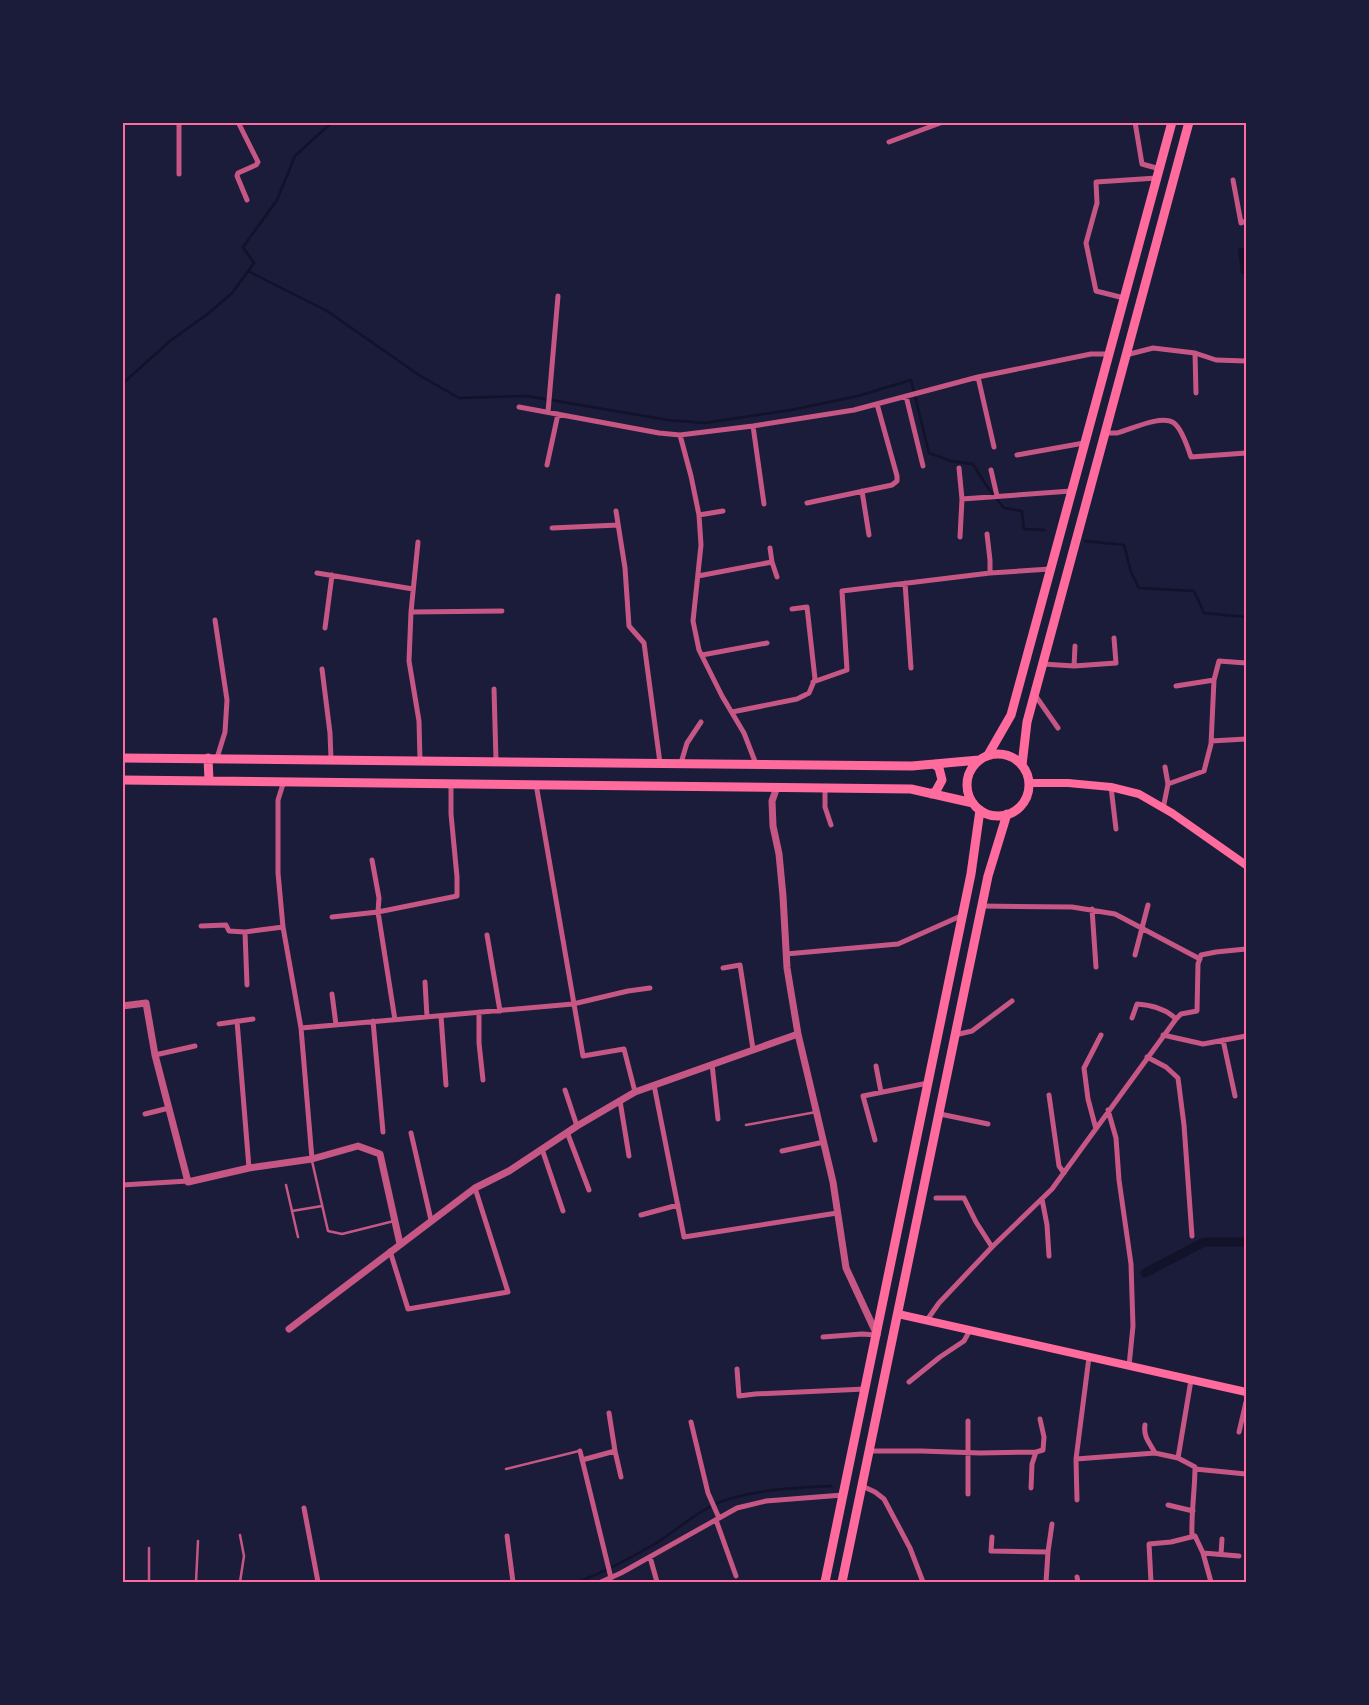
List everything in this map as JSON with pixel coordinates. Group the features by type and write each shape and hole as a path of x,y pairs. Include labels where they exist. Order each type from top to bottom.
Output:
{"main road":[{"path":"988,755 1010,715 1172,122"},
{"path":"1022,765 1027,722 1034,695 1189,122"},
{"path":"1128,285 1144,290"},
{"path":"122,780 911,789 976,807 988,814 998,816 1016,810 1023,803 1029,784 1027,774 1022,765 1015,758 998,753 988,755 979,760 972,767 968,775 968,795 976,807 971,874 825,1582"},
{"path":"122,758 912,766 979,760"},
{"path":"209,780 213,758"},
{"path":"931,794 940,786 942,780 939,768 934,764"},
{"path":"1029,784 1068,783 1111,786 1139,794 1209,838 1246,864"},
{"path":"842,1582 940,1114 981,906 1007,814"},
{"path":"918,1135 934,1138"},
{"path":"882,1310 1246,1392"}],"street":[{"path":"179,122 180,174"},
{"path":"238,122 258,162 256,165 238,173 237,176 247,200"},
{"path":"889,142 943,122"},
{"path":"1135,122 1142,164 1158,174"},
{"path":"1124,298 1096,291 1086,243 1097,203 1096,182 1158,174"},
{"path":"1233,180 1241,223 1246,221"},
{"path":"548,412 558,296"},
{"path":"1126,355 1153,348 1195,353 1216,360 1246,361"},
{"path":"1195,353 1196,393"},
{"path":"519,407 659,433 680,435 854,410 978,377 1091,354 1109,354"},
{"path":"978,377 994,447"},
{"path":"906,396 924,466"},
{"path":"807,503 892,485 897,481 877,404"},
{"path":"548,465 558,414"},
{"path":"1105,433 1116,433 1154,421 1168,421 1174,423 1185,440 1192,457 1246,453"},
{"path":"753,426 764,504"},
{"path":"680,435 699,515 701,545 693,621 702,655 744,733 756,764"},
{"path":"1017,455 1084,443"},
{"path":"959,468 962,499 960,537"},
{"path":"991,470 996,496"},
{"path":"862,491 869,535"},
{"path":"962,499 1072,491"},
{"path":"616,510 625,568 629,626 644,643 660,763"},
{"path":"699,515 724,511"},
{"path":"552,528 618,525"},
{"path":"987,534 990,573"},
{"path":"418,542 411,612 409,661 420,721 420,760"},
{"path":"770,548 777,577"},
{"path":"698,576 772,562"},
{"path":"814,682 847,670 842,591 990,573 1050,569"},
{"path":"317,573 413,589"},
{"path":"325,628 332,575"},
{"path":"905,584 911,668"},
{"path":"732,712 797,699 809,693 815,679 808,607 792,610"},
{"path":"411,612 502,611"},
{"path":"213,758 225,732 227,700 215,620"},
{"path":"1043,664 1074,666 1116,663 1114,638"},
{"path":"702,655 767,643"},
{"path":"1074,666 1075,646"},
{"path":"1168,784 1204,771 1211,741 1214,680 1219,660 1246,663"},
{"path":"322,669 330,733 330,759"},
{"path":"1176,686 1214,680"},
{"path":"494,689 496,761"},
{"path":"1034,695 1058,728"},
{"path":"681,763 687,743 701,722"},
{"path":"1211,741 1246,739"},
{"path":"1163,809 1168,784 1165,767"},
{"path":"284,781 278,800 278,873 284,927 301,1028 312,1159"},
{"path":"332,917 378,912 457,896 451,814 451,783"},
{"path":"536,784 583,1056 624,1048 635,1092"},
{"path":"1111,786 1116,829"},
{"path":"777,787 772,801 773,826 779,854 787,968 798,1034 824,1142 846,1268 877,1335 862,1334 822,1337"},
{"path":"825,788 825,807 831,825"},
{"path":"372,860 379,898 378,912 395,1020"},
{"path":"981,906 1065,907 1092,909 1115,914 1201,957 1216,952 1246,949"},
{"path":"1135,955 1148,906"},
{"path":"1092,909 1096,967"},
{"path":"786,954 898,944 963,914"},
{"path":"201,926 226,925 229,931 245,932 284,927"},
{"path":"245,932 247,985"},
{"path":"487,935 500,1011"},
{"path":"927,1320 939,1303 992,1247 1052,1190 1108,1110 1176,1019 1182,1014 1197,1011 1198,964 1201,957"},
{"path":"723,968 740,965 753,1049"},
{"path":"425,982 427,1017"},
{"path":"301,1028 573,1004 650,988"},
{"path":"332,994 336,1025"},
{"path":"955,1035 972,1031 1012,1001"},
{"path":"122,1006 146,1003 155,1055 188,1181"},
{"path":"1132,1018 1136,1004 1151,1005 1169,1012 1176,1019"},
{"path":"479,1012 479,1043 483,1080"},
{"path":"442,1016 446,1085"},
{"path":"219,1024 254,1019"},
{"path":"237,1021 249,1168"},
{"path":"373,1021 383,1132"},
{"path":"289,1329 475,1188 509,1171 576,1126 635,1092 798,1034"},
{"path":"1096,1129 1088,1099 1084,1068 1100,1034"},
{"path":"1163,1035 1203,1044 1246,1036"},
{"path":"1223,1040 1235,1096"},
{"path":"155,1055 195,1046"},
{"path":"1147,1057 1166,1067 1178,1078 1184,1125 1192,1236"},
{"path":"712,1064 718,1119"},
{"path":"876,1066 881,1092"},
{"path":"875,1140 863,1096 928,1083"},
{"path":"654,1085 684,1237 837,1214"},
{"path":"565,1090 576,1126"},
{"path":"1049,1095 1059,1166 1064,1173"},
{"path":"620,1101 629,1156"},
{"path":"145,1114 169,1108"},
{"path":"1108,1110 1116,1138 1119,1180 1131,1264 1133,1326 1129,1366"},
{"path":"940,1114 988,1124"},
{"path":"567,1132 589,1190"},
{"path":"411,1133 432,1220"},
{"path":"782,1151 824,1142"},
{"path":"122,1185 188,1182 249,1168 312,1159 358,1146 380,1154 400,1244"},
{"path":"542,1149 562,1211"},
{"path":"390,1251 408,1309 508,1292 475,1188"},
{"path":"936,1198 964,1198 992,1247"},
{"path":"1042,1199 1050,1256"},
{"path":"641,1215 678,1205"},
{"path":"909,1382 964,1342 970,1330"},
{"path":"1077,1500 1076,1459 1089,1357"},
{"path":"736,1369 739,1396 866,1388"},
{"path":"1178,1458 1191,1380"},
{"path":"1239,1432 1246,1402"},
{"path":"609,1413 621,1477"},
{"path":"869,1451 1036,1452 1043,1450 1044,1437 1040,1419"},
{"path":"968,1421 968,1494"},
{"path":"692,1422 708,1493 736,1576"},
{"path":"1145,1425 1146,1439 1155,1453"},
{"path":"580,1451 611,1578"},
{"path":"582,1460 615,1452"},
{"path":"1031,1488 1032,1464 1036,1452"},
{"path":"1076,1459 1155,1453 1178,1458 1195,1467 1196,1481 1192,1511 1192,1536"},
{"path":"1195,1469 1246,1474"},
{"path":"862,1486 884,1499 910,1548 923,1582"},
{"path":"601,1582 737,1508 766,1501 843,1495"},
{"path":"1168,1505 1192,1511"},
{"path":"304,1508 318,1582"},
{"path":"1046,1582 1052,1524"},
{"path":"507,1536 513,1582"},
{"path":"1151,1582 1149,1544 1171,1542 1192,1536 1195,1536 1203,1553 1211,1582"},
{"path":"992,1537 991,1551 1048,1552"},
{"path":"1222,1539 1222,1554"},
{"path":"1203,1553 1239,1556"},
{"path":"650,1557 657,1582"}],"lane":[{"path":"746,1124 817,1111"},
{"path":"312,1159 328,1231 342,1234 395,1221"},
{"path":"286,1185 298,1237"},
{"path":"292,1211 322,1206"},
{"path":"506,1469 580,1451"},
{"path":"240,1535 244,1556 240,1582"},
{"path":"196,1582 198,1541"},
{"path":"149,1548 149,1582"}],"shaded area":[{"path":"1238,248 1246,248 1246,274 1241,274"}],"waterway":[{"path":"122,384 170,341 209,313 232,293 254,263 243,247 277,200 295,156 332,122"},
{"path":"248,271 327,311 419,375 459,398 527,396 668,420 704,423 791,410 858,396 911,380 929,453 951,461 973,464 1004,508 1022,511 1024,529 1045,530"},
{"path":"1085,541 1124,545 1131,572 1139,588 1194,591 1204,613 1246,617"},
{"path":"1145,1273 1204,1242 1246,1242"},
{"path":"578,1582 607,1570 644,1550 699,1513 718,1503 767,1491 831,1486"}]}
